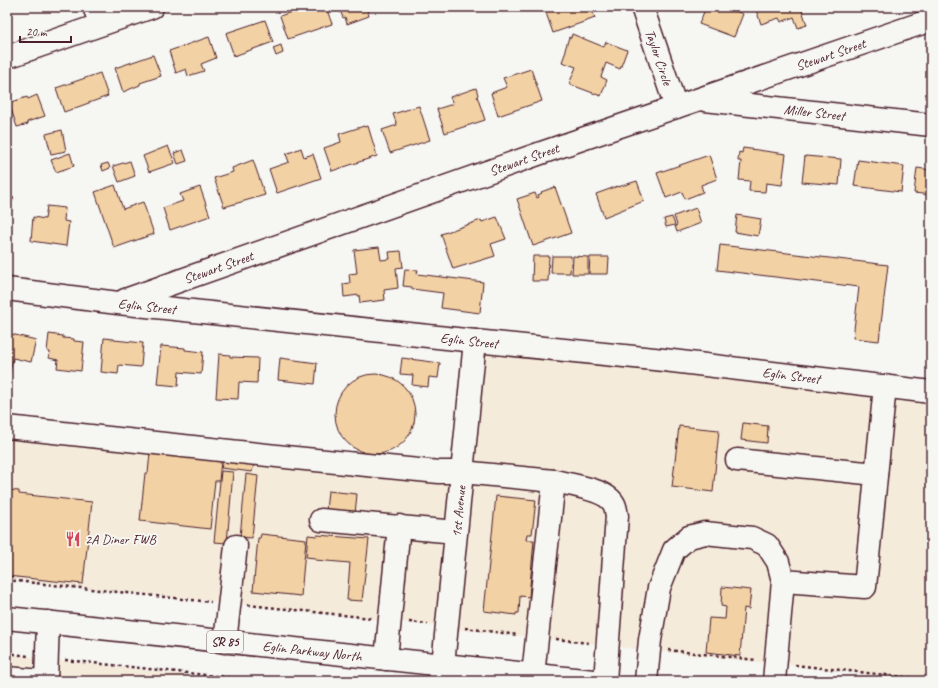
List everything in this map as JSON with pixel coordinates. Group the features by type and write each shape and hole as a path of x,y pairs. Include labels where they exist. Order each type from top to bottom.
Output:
{"main road":[{"path":"7,57 98,16 152,7"},
{"name":"Taylor Circle","path":"642,7 676,107"},
{"name":"Stewart Street","path":"118,302 544,152 931,20"},
{"name":"Miller Street","path":"698,100 931,125"},
{"name":"Eglin Street","path":"7,289 475,341 664,360 931,392"},
{"name":"1st Avenue","path":"441,673 475,341"},
{"path":"783,581 865,587 886,386"},
{"path":"7,427 295,458 439,472 462,472 554,481 608,496 614,505 617,516 605,681"},
{"path":"737,460 876,474"},
{"path":"533,674 554,481"},
{"path":"321,520 456,532"},
{"path":"386,659 399,526"},
{"path":"646,681 649,648 658,588 674,550 689,537 705,533 752,538 767,545 778,562 783,581 775,672"},
{"path":"225,642 236,546"},
{"name":"Eglin Parkway North","path":"7,618 386,659 441,673 533,674 593,681"},
{"path":"26,680 48,658 48,622"}],"path":[{"path":"7,580 446,626 608,645"},
{"path":"649,648 775,672 931,680"},
{"path":"7,653 262,681"}],"shaded area":[{"path":"484,351 662,369 931,401 931,681 456,629"},
{"path":"7,435 451,484 437,626 7,579"},
{"path":"7,654 235,681 7,681"}],"building":[{"path":"305,7 326,7 332,24 288,39 280,16"},
{"path":"339,7 373,7 367,9 369,16 347,24"},
{"path":"544,7 591,7 595,18 553,33"},
{"path":"706,7 729,7 728,8 743,14 734,37 699,24"},
{"path":"755,7 801,7 807,25 798,28 794,17 781,22 779,18 761,24"},
{"path":"265,20 273,42 234,56 226,33"},
{"path":"572,34 604,47 606,42 627,50 620,69 606,63 601,77 607,80 601,96 569,84 576,67 562,62 569,37 571,38"},
{"path":"209,37 216,58 201,64 204,71 188,76 186,69 176,73 169,51"},
{"path":"281,45 283,53 276,56 273,48"},
{"path":"153,55 161,76 140,83 140,85 123,92 115,68"},
{"path":"531,69 542,101 498,116 491,93 507,87 503,78"},
{"path":"100,73 108,96 64,112 56,88"},
{"path":"476,88 477,96 485,120 445,133 437,109 453,104 450,97"},
{"path":"37,95 45,116 27,122 28,124 17,127 9,103 27,97 28,99"},
{"path":"419,106 430,140 390,153 382,130 397,125 393,114"},
{"path":"368,126 377,156 332,171 324,148 341,142 339,134"},
{"path":"62,130 66,151 51,154 46,134"},
{"path":"168,146 175,163 149,172 143,156"},
{"path":"301,148 304,157 313,154 321,178 277,193 269,169 289,162 286,154"},
{"path":"743,148 786,154 782,185 766,183 765,192 749,191 750,181 739,180 741,161 738,161 739,152 742,153"},
{"path":"183,150 187,161 178,164 174,153"},
{"path":"70,153 74,166 56,172 51,160"},
{"path":"709,155 717,179 701,185 703,192 685,199 682,192 666,198 657,173"},
{"path":"805,156 841,159 839,185 802,182"},
{"path":"253,160 265,195 224,207 214,178 233,172 232,168"},
{"path":"858,160 904,166 901,192 854,186"},
{"path":"130,161 135,176 119,182 113,166"},
{"path":"108,163 110,168 103,171 101,165"},
{"path":"917,168 931,170 931,195 914,193"},
{"path":"637,181 644,201 604,217 596,194"},
{"path":"115,185 123,209 143,202 154,234 114,248 95,192"},
{"path":"200,187 210,216 170,230 163,208 183,201 180,194"},
{"path":"555,187 571,233 533,246 517,199 535,193 537,198 539,197 538,195 542,193 541,192"},
{"path":"7,195 14,198 7,209"},
{"path":"47,206 65,208 64,221 69,222 66,246 31,241 33,217 45,219"},
{"path":"696,208 701,223 677,232 675,226 677,225 674,216"},
{"path":"737,215 761,219 758,236 735,232"},
{"path":"497,217 506,239 491,244 495,256 453,269 441,234 481,220 482,222"},
{"path":"672,217 675,225 666,227 664,219"},
{"path":"720,245 888,265 879,341 853,338 859,287 717,270"},
{"path":"379,247 381,260 390,259 389,252 401,251 403,267 396,268 398,288 384,290 385,300 360,303 359,295 344,297 343,284 350,283 349,274 357,273 354,250"},
{"path":"533,256 549,256 548,281 532,281"},
{"path":"552,256 571,256 570,273 551,273"},
{"path":"573,256 588,257 588,274 572,274"},
{"path":"590,257 609,257 608,274 589,274"},
{"path":"405,269 418,270 417,274 483,282 480,313 441,308 443,293 412,289 412,287 403,286"},
{"path":"7,333 36,340 31,362 13,358 8,380"},
{"path":"49,334 74,339 74,341 84,342 81,371 57,368 58,360 49,358 50,352 47,351"},
{"path":"104,338 143,343 141,367 119,365 118,374 101,372"},
{"path":"161,346 185,348 185,350 203,352 201,374 179,372 178,386 157,384"},
{"path":"219,354 230,355 230,357 258,358 257,383 239,382 238,399 216,398"},
{"path":"280,358 317,363 315,384 278,380"},
{"path":"402,358 440,363 438,378 429,377 428,387 412,385 413,375 400,374"},
{"path":"375,374 390,377 403,386 412,399 415,414 412,429 403,442 390,451 375,454 360,451 347,442 338,429 335,414 338,399 347,386 360,377"},
{"path":"743,423 768,426 767,443 741,440"},
{"path":"679,426 719,430 713,492 672,487"},
{"path":"150,453 221,461 219,481 215,481 210,529 140,521 145,473 148,473"},
{"path":"223,461 254,464 252,472 221,468"},
{"path":"221,471 233,472 227,543 214,542"},
{"path":"246,474 258,476 252,538 240,537"},
{"path":"7,490 19,491 19,494 92,502 83,584 7,576"},
{"path":"328,491 357,494 355,514 326,511"},
{"path":"496,496 536,500 532,534 527,534 526,540 534,540 529,597 520,596 519,613 516,613 516,615 484,611"},
{"path":"261,534 306,539 301,596 253,591 258,538 260,538"},
{"path":"308,535 369,539 362,601 347,600 350,563 315,560 315,558 306,557"},
{"path":"722,587 751,590 749,609 744,608 740,656 706,652 709,618 725,619 726,607 721,606"}],"place":[{"name":"2A Diner FWB","path":"73,539"}]}
